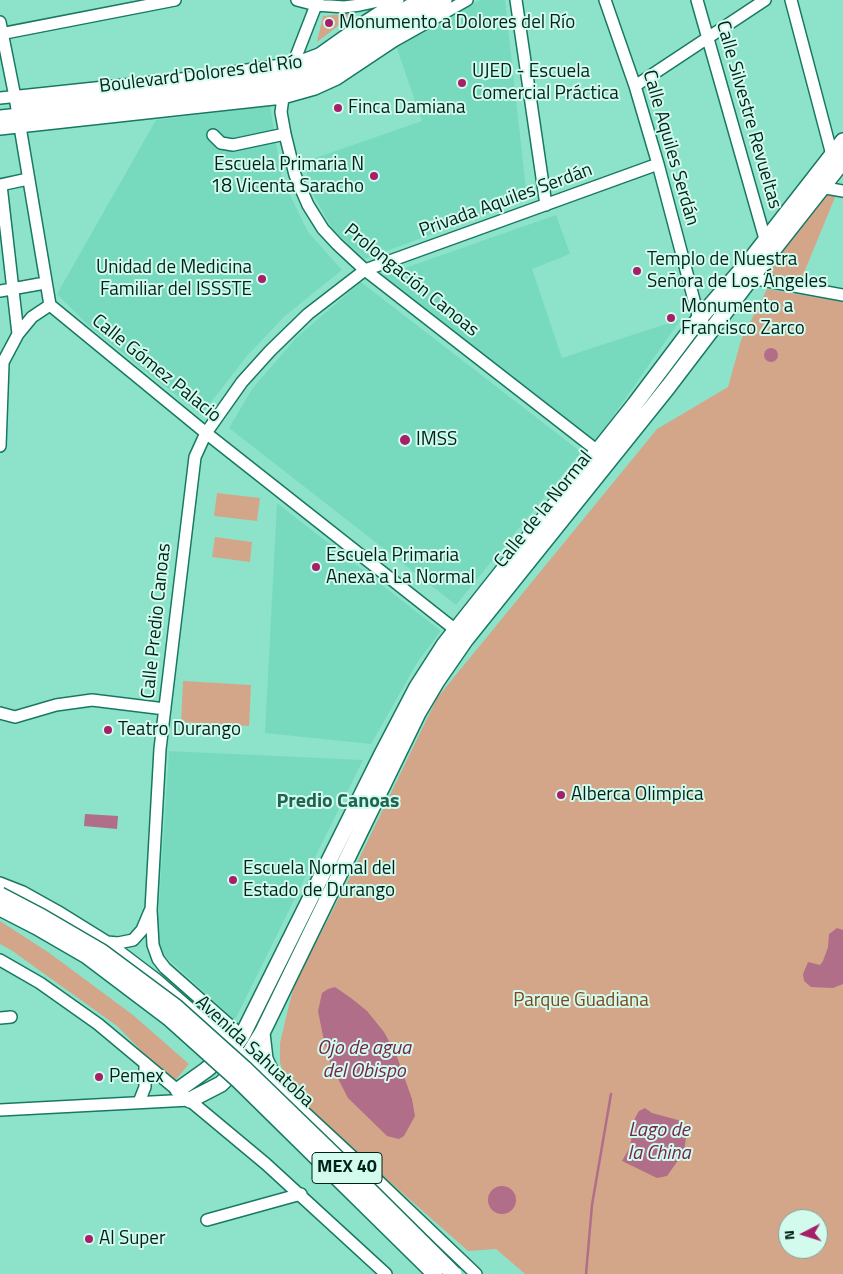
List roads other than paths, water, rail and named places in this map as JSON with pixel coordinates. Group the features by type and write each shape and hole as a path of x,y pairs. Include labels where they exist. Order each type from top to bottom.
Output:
{"main road":[{"name":"Boulevard Dolores del Río","path":"0,118 17,112 238,82 294,68 308,69 340,53 421,0"},
{"name":"Boulevard Dolores del Río","path":"0,108 17,112 285,93 336,70 382,36 444,0"},
{"path":"336,70 363,62"},
{"path":"815,186 838,158 843,141"},
{"name":"Calle de la Normal","path":"603,455 635,404 699,319 765,239 815,186"},
{"name":"Calle de la Normal","path":"174,1095 206,1070 241,1036 417,687 603,455 712,330 815,186"},
{"path":"750,259 748,268 751,278"},
{"name":"Calle de la Normal","path":"190,1100 221,1084 246,1059 262,1033 418,713 461,634"},
{"name":"Avenida Sahuatoba","path":"0,895 102,952 176,1007 244,1068 454,1274"},
{"name":"Avenida Sahuatoba","path":"0,908 37,926 87,956 170,1018 238,1080 436,1274"},
{"path":"241,1036 262,1033 265,1059 280,1091"}],"street":[{"path":"0,446 1,366 18,334 32,317 50,305 1,29 175,0"},
{"path":"297,0 344,7 383,0"},
{"path":"294,68 309,58 327,50 398,0"},
{"path":"285,93 325,85 419,26 467,0"},
{"path":"516,0 546,205"},
{"name":"Calle Aquiles Serdán","path":"605,0 635,86 658,164 699,319"},
{"name":"Calle Silvestre Revueltas","path":"697,0 765,239"},
{"path":"635,86 765,0"},
{"path":"790,0 838,158"},
{"name":"Prolongación Canoas","path":"317,2 285,93 281,112 296,174 308,205 323,229 336,244 365,270 603,455"},
{"path":"0,98 17,112"},
{"path":"0,129 17,112"},
{"path":"213,135 221,143 233,145 285,134"},
{"name":"Privada Aquiles Serdán","path":"365,270 658,164"},
{"path":"18,334 0,185 28,179"},
{"path":"815,186 843,191"},
{"name":"Calle Predio Canoas","path":"241,1036 165,968 158,959 153,945 151,910 157,786 192,474 195,456 206,433 242,382 308,314 365,270"},
{"path":"751,278 843,295"},
{"path":"0,291 45,283"},
{"name":"Calle Gómez Palacio","path":"50,305 206,433 461,634"},
{"path":"699,319 712,330"},
{"path":"0,713 15,717 56,705 92,700 165,709"},
{"path":"0,883 23,892 107,942 157,980 241,1036 246,1059 476,1274"},
{"path":"107,942 118,944 133,940 142,930 151,910"},
{"path":"0,960 47,988 98,1024 145,1063 174,1095"},
{"path":"139,1102 145,1087 145,1063"},
{"path":"0,1110 139,1102 174,1095 190,1100 301,1194 386,1274"},
{"path":"207,1220 301,1194"}],"water":[{"path":"771,348 776,350 778,355 776,360 771,362 766,360 764,355 766,350"},
{"path":"85,814 118,816 117,829 84,826"},
{"path":"837,928 843,930 843,984 833,988 811,987 804,981 803,974 808,962 820,965 828,947 829,934"},
{"name":"Ojo de agua del Obispo","path":"335,987 367,1011 384,1032 396,1054 412,1099 415,1116 404,1136 399,1139 387,1136 348,1098 331,1065 318,1011 322,993"},
{"name":"Lago de la China","path":"645,1108 652,1113 678,1120 687,1130 684,1152 667,1176 657,1178 622,1161 630,1147 635,1118 639,1111"},
{"path":"502,1186 512,1190 516,1200 512,1210 502,1214 492,1210 488,1200 492,1190"}],"waterway":[{"path":"586,1274 592,1205 611,1094"}],"place":[{"name":"Monumento a Dolores del Río","path":"329,23"},
{"name":"UJED - Escuela Comercial Práctica","path":"462,83"},
{"name":"Finca Damiana","path":"338,108"},
{"name":"Escuela Primaria N 18 Vicenta Saracho","path":"374,176"},
{"name":"Templo de Nuestra Señora de Los Ángeles","path":"637,271"},
{"name":"Unidad de Medicina Familiar del ISSSTE","path":"262,279"},
{"name":"Monumento a Francisco Zarco","path":"671,318"},
{"name":"IMSS","path":"405,440"},
{"name":"Escuela Primaria Anexa a La Normal","path":"316,567"},
{"name":"Teatro Durango","path":"108,730"},
{"name":"Alberca Olimpica","path":"561,795"},
{"name":"Escuela Normal del Estado de Durango","path":"233,880"},
{"name":"Pemex","path":"99,1077"},
{"name":"Al Super","path":"89,1239"}],"district":[{"name":"Predio Canoas","path":"338,802"}],"park label":[{"name":"Parque Guadiana","path":"581,1001"}]}
